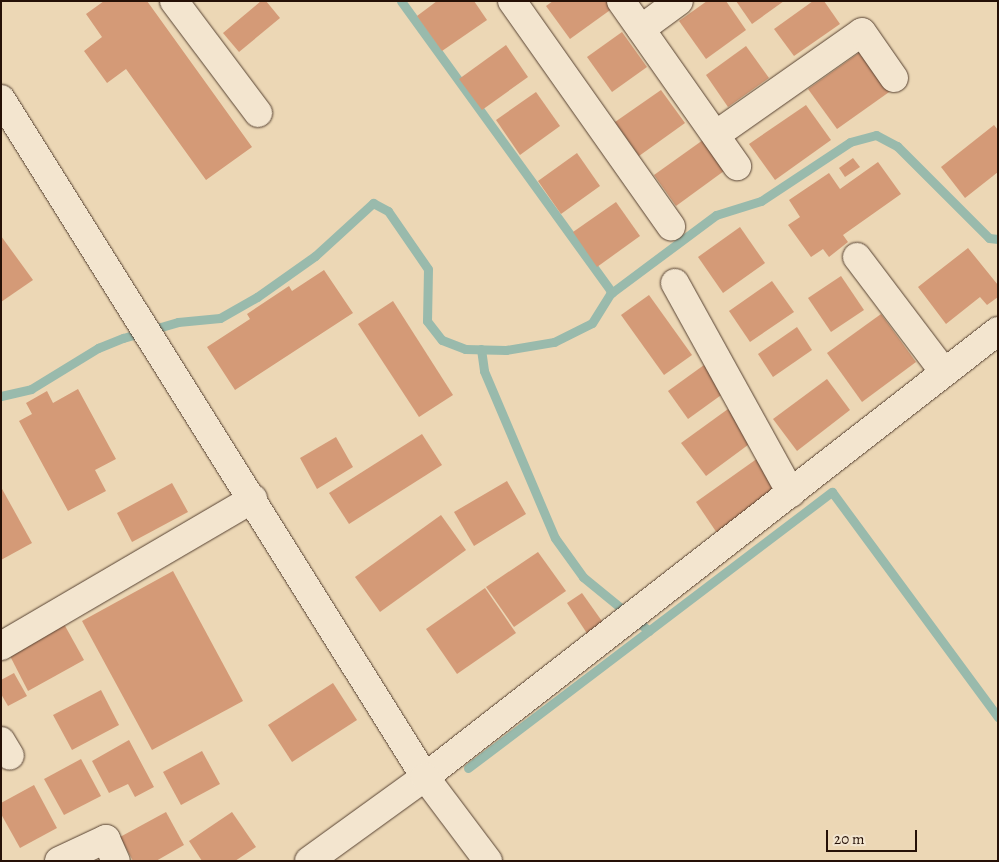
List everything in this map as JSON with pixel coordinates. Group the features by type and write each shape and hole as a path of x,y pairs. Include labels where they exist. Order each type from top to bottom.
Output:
{"street":[{"path":"174,1 258,113"},
{"path":"512,1 671,226"},
{"path":"621,1 717,134 737,166"},
{"path":"640,29 679,1"},
{"path":"717,134 862,32 894,78"},
{"path":"1,99 253,499 425,777 488,861"},
{"path":"858,257 944,372"},
{"path":"675,283 791,493"},
{"path":"309,861 425,777 998,331"},
{"path":"1,646 253,499"},
{"path":"59,861 106,840 116,861"}],"building":[{"path":"104,1 147,1 252,147 206,180 126,69 107,83 84,51 102,37 86,14"},
{"path":"261,1 266,1 280,18 239,52 223,33"},
{"path":"437,1 474,1 487,20 442,51 417,16"},
{"path":"553,1 608,1 613,8 570,39 546,6"},
{"path":"707,1 726,1 746,30 706,59 679,21"},
{"path":"736,1 784,1 752,24"},
{"path":"813,1 824,1 840,24 794,56 774,29"},
{"path":"622,32 647,67 612,92 587,57"},
{"path":"506,45 528,77 482,110 459,79"},
{"path":"746,46 769,78 728,107 706,75"},
{"path":"863,50 892,90 837,129 808,89"},
{"path":"661,90 685,123 639,156 615,122"},
{"path":"536,92 560,126 520,155 496,120"},
{"path":"806,105 831,140 775,180 749,144"},
{"path":"994,125 998,130 998,172 965,198 941,167"},
{"path":"703,140 724,171 676,206 654,175"},
{"path":"577,153 600,186 561,214 538,181"},
{"path":"853,158 860,167 845,177 839,168"},
{"path":"878,162 901,194 843,235 848,242 829,257 823,249 811,257 788,225 800,217 789,200 829,173 840,189"},
{"path":"616,202 640,236 597,267 573,232"},
{"path":"740,227 765,263 723,293 698,257"},
{"path":"1,236 33,280 1,302"},
{"path":"968,248 998,285 998,297 987,305 980,297 946,324 918,287"},
{"path":"324,270 353,313 235,390 207,347 250,319 247,314 289,286 292,291"},
{"path":"841,276 864,310 831,332 808,298"},
{"path":"772,281 794,312 750,342 729,311"},
{"path":"649,295 692,355 664,375 621,315"},
{"path":"393,301 453,395 419,417 358,324"},
{"path":"881,314 916,362 862,402 827,353"},
{"path":"797,327 812,350 773,377 758,354"},
{"path":"704,365 724,393 688,419 668,391"},
{"path":"827,379 850,410 797,451 773,419"},
{"path":"78,389 116,459 95,470 106,491 68,511 19,421 32,414 26,403 47,391 53,403"},
{"path":"728,409 752,442 706,476 681,443"},
{"path":"422,434 442,465 349,524 329,493"},
{"path":"336,437 353,467 317,489 300,458"},
{"path":"758,458 782,492 719,536 696,502"},
{"path":"507,481 526,514 474,546 454,512"},
{"path":"172,483 188,512 132,542 117,513"},
{"path":"1,487 32,543 1,560"},
{"path":"441,515 466,550 380,612 355,577"},
{"path":"538,552 566,591 514,627 486,587"},
{"path":"173,571 243,701 152,750 82,621"},
{"path":"485,588 516,633 457,674 426,629"},
{"path":"582,593 604,624 588,635 567,603"},
{"path":"64,624 84,660 28,691 9,654"},
{"path":"14,673 27,696 8,706 1,694 1,680"},
{"path":"333,683 357,720 292,762 268,725"},
{"path":"101,690 119,725 72,750 53,715"},
{"path":"129,740 154,787 135,797 128,784 109,793 92,761"},
{"path":"202,751 220,784 181,805 163,772"},
{"path":"81,759 101,796 64,815 44,779"},
{"path":"34,785 57,828 20,848 1,814 1,803"},
{"path":"166,812 184,845 156,861 133,861 120,837"},
{"path":"232,812 256,847 235,861 202,861 189,841"}],"waterway":[{"path":"401,1 612,293"},
{"path":"1,396 31,389 98,348 123,338 178,322 220,318 257,297 315,256 373,203 388,211 428,269 427,321 442,340 465,349 506,350 554,342 592,323 610,294 716,215 761,201 850,142 876,135 897,146 989,238 998,239"},
{"path":"481,349 484,371 555,538 583,577 649,631"},
{"path":"468,768 832,492 998,717"}]}
